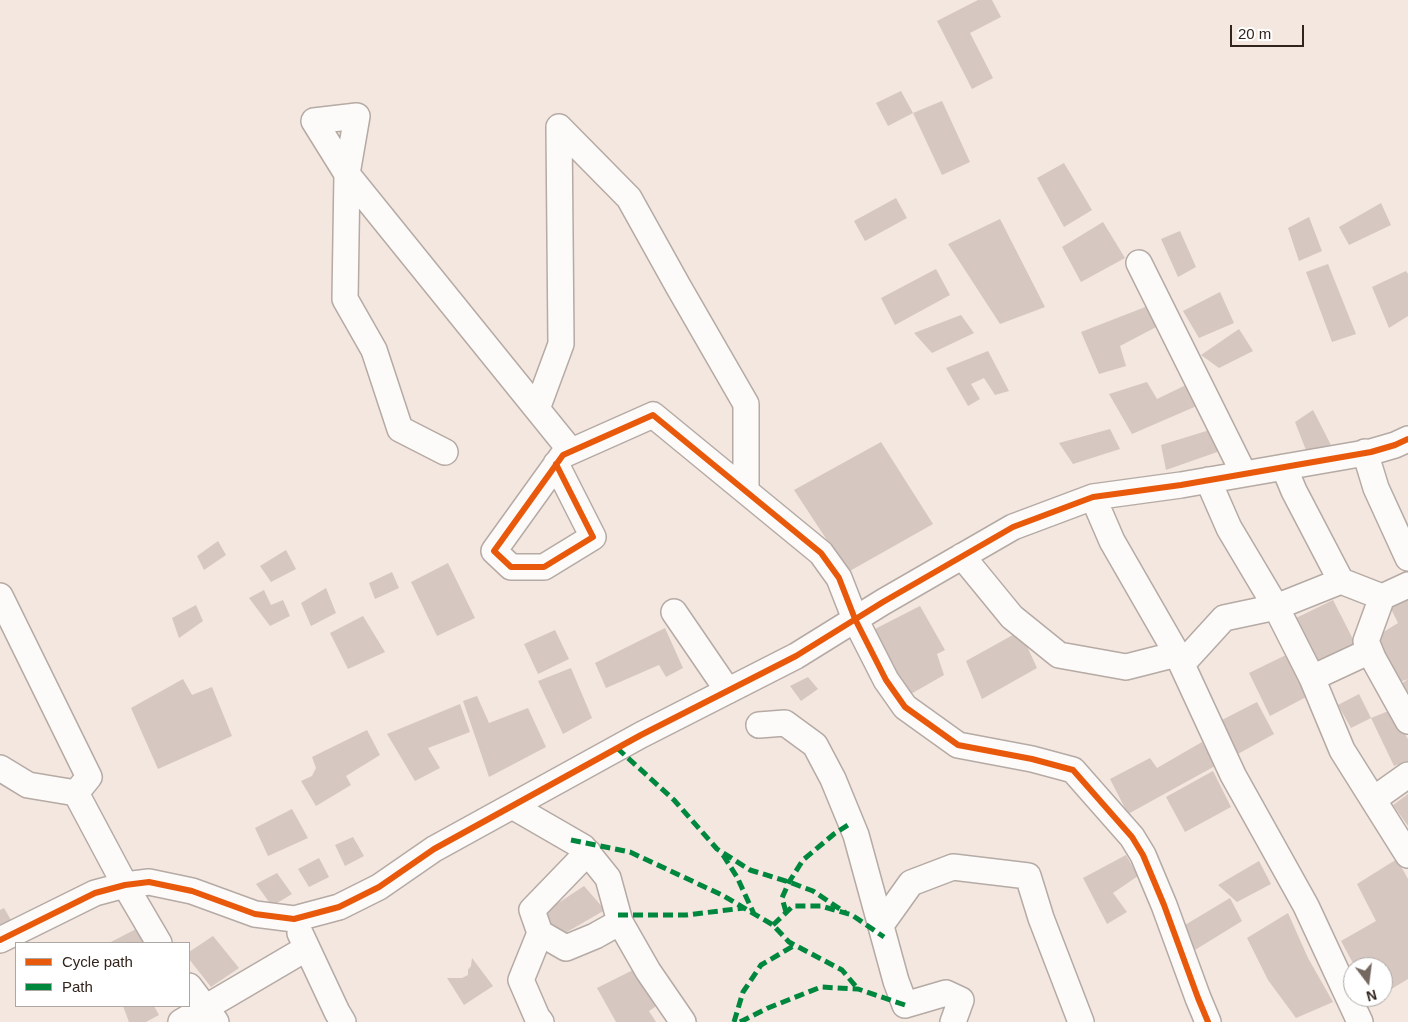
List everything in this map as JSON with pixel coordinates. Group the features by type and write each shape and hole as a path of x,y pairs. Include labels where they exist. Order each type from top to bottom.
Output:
{"street":[{"path":"537,409 561,344 559,127 629,198 746,404 746,492"},
{"path":"446,452 400,428 374,350 346,299 348,174 537,409 563,458 653,415 822,553 839,578 855,619 886,680 906,707 958,745 1072,770 1132,837 1143,855 1208,1022"},
{"path":"1139,263 1244,474"},
{"path":"0,940 96,893 125,884 148,882 192,890 255,914 294,920 339,907 379,887 434,849 641,734 796,656 1013,526 1093,497 1284,467 1396,445 1408,439"},
{"path":"1365,452 1376,488 1408,558"},
{"path":"1284,467 1294,491 1342,581 1382,597"},
{"path":"1208,480 1229,528 1276,607 1312,678 1342,750 1408,855"},
{"path":"1093,497 1112,541 1180,659 1233,775 1306,906 1360,1022"},
{"path":"962,556 1012,617 1058,654 1126,667 1180,659 1224,618 1276,607 1342,581"},
{"path":"1408,585 1382,597 1366,641 1373,658 1408,721"},
{"path":"0,596 89,777 76,793"},
{"path":"674,612 728,690"},
{"path":"1312,678 1370,651"},
{"path":"759,725 785,723 815,745 856,835 896,981 905,1005 946,993 961,1000 953,1022"},
{"path":"0,768 28,785 76,793"},
{"path":"1374,799 1408,775"},
{"path":"76,793 158,942"},
{"path":"512,806 583,846 588,852 608,878 620,922 648,971 683,1022"},
{"path":"588,852 532,910 540,933 566,948 595,936 620,922"},
{"path":"881,925 911,883 953,867 1028,876 1041,918 1082,1022"},
{"path":"294,920 343,1022"},
{"path":"540,933 521,980 541,1022"},
{"path":"181,1022 210,1015 307,948"},
{"path":"190,987 210,1015"}],"building":[{"path":"978,0 992,0 1001,17 970,33 993,78 972,89 937,21"},
{"path":"901,91 913,113 888,126 876,103"},
{"path":"942,101 970,162 942,175 913,113"},
{"path":"1064,163 1092,210 1064,227 1037,178"},
{"path":"896,198 907,218 865,241 854,221"},
{"path":"1381,203 1391,225 1349,245 1339,227"},
{"path":"1309,217 1322,251 1299,261 1288,228"},
{"path":"1000,219 1045,307 1000,324 948,244"},
{"path":"1103,222 1125,258 1081,282 1062,247"},
{"path":"1180,231 1196,267 1178,277 1161,239"},
{"path":"1328,264 1356,334 1332,342 1306,272"},
{"path":"936,269 950,295 895,325 881,298"},
{"path":"1406,271 1408,274 1408,316 1389,328 1372,287"},
{"path":"1220,292 1234,323 1199,338 1183,311"},
{"path":"1153,304 1160,325 1120,346 1126,366 1099,374 1081,332"},
{"path":"961,315 974,333 932,353 914,333"},
{"path":"1239,329 1253,351 1219,368 1201,355"},
{"path":"988,351 1009,391 995,395 984,378 971,384 980,399 968,406 946,368"},
{"path":"1147,382 1157,399 1186,385 1199,405 1132,434 1109,394"},
{"path":"1313,410 1332,447 1309,458 1295,422"},
{"path":"1216,428 1220,451 1166,470 1161,445"},
{"path":"1110,429 1120,449 1073,464 1059,443"},
{"path":"881,442 933,524 848,572 794,490"},
{"path":"218,541 226,555 204,570 197,556"},
{"path":"286,550 296,569 271,582 260,566"},
{"path":"448,563 475,618 437,636 411,582"},
{"path":"392,572 399,588 375,599 369,583"},
{"path":"326,588 336,613 311,626 301,603"},
{"path":"264,590 271,605 283,600 290,616 270,626 249,598"},
{"path":"1408,597 1408,679 1397,683 1377,636 1398,623 1389,605"},
{"path":"1333,600 1356,645 1315,661 1294,619"},
{"path":"196,605 203,621 179,638 172,618"},
{"path":"920,606 945,650 937,654 944,675 909,695 871,631"},
{"path":"363,616 385,652 348,669 330,633"},
{"path":"665,628 683,668 666,677 659,665 606,688 595,663"},
{"path":"555,630 569,659 538,674 524,644"},
{"path":"1020,631 1037,668 982,699 966,661"},
{"path":"1288,654 1310,695 1270,716 1249,673"},
{"path":"571,668 592,718 563,734 538,681"},
{"path":"808,677 818,689 801,701 790,686"},
{"path":"183,679 192,695 212,687 232,736 158,769 131,708"},
{"path":"1408,679 1408,702 1401,684"},
{"path":"1359,694 1371,718 1351,728 1338,705"},
{"path":"477,696 489,723 528,708 546,747 489,777 463,701"},
{"path":"1257,702 1274,734 1236,755 1220,721"},
{"path":"460,704 470,732 428,748 440,768 415,781 387,734"},
{"path":"1391,710 1408,739 1408,761 1394,766 1371,718"},
{"path":"367,730 380,755 346,776 351,785 316,806 301,781 312,776 316,768 312,757"},
{"path":"1202,742 1215,766 1128,814 1110,779 1150,758 1157,768"},
{"path":"1213,771 1231,807 1185,832 1166,797"},
{"path":"1408,794 1408,826 1393,805"},
{"path":"292,809 308,838 268,856 255,828"},
{"path":"353,837 364,856 345,866 335,845"},
{"path":"1126,855 1138,876 1113,893 1127,912 1107,924 1083,878"},
{"path":"319,858 329,877 309,887 298,869"},
{"path":"1397,859 1408,879 1408,979 1393,988 1393,957 1350,957 1341,941 1376,921 1357,884"},
{"path":"1259,861 1271,884 1237,902 1218,885"},
{"path":"277,873 292,894 272,906 256,884"},
{"path":"584,886 605,910 560,936 543,913"},
{"path":"1230,898 1242,921 1195,950 1185,925"},
{"path":"4,908 11,920 0,925 0,910"},
{"path":"1288,913 1308,958 1333,1002 1296,1018 1268,980 1247,938"},
{"path":"136,929 145,942 111,942"},
{"path":"213,936 239,968 211,987 190,960 190,951"},
{"path":"472,958 493,986 464,1005 447,978 462,978 468,975"},
{"path":"637,968 658,1005 649,1011 656,1022 616,1022 597,988"},
{"path":"123,1007 155,1007 159,1015 146,1022 129,1022"}],"marked path":[{"path":"617,748 674,800 717,849 750,870 813,891 846,913"},
{"path":"786,912 782,898 789,882 803,860 834,834 851,823"},
{"path":"571,840 630,852 722,895 773,925 789,942 842,970 858,989"},
{"path":"723,855 737,877 754,914"},
{"path":"773,925 793,906 821,906 852,915 884,937"},
{"path":"618,915 686,915 744,908"},
{"path":"734,1022 743,992 761,965 795,945"},
{"path":"740,1022 768,1008 821,987 858,989 905,1005"}],"cycle path":[{"path":"556,464 593,537 544,567 511,567 494,551 563,455 653,415 821,553 839,578 855,619 886,680 905,707 958,745 1032,759 1073,770 1132,837 1143,855 1208,1022"},
{"path":"0,940 95,893 125,885 149,882 192,891 255,914 294,919 339,907 379,887 434,849 641,735 796,656 883,602 1013,527 1093,497 1181,485 1371,452 1408,439"}]}
